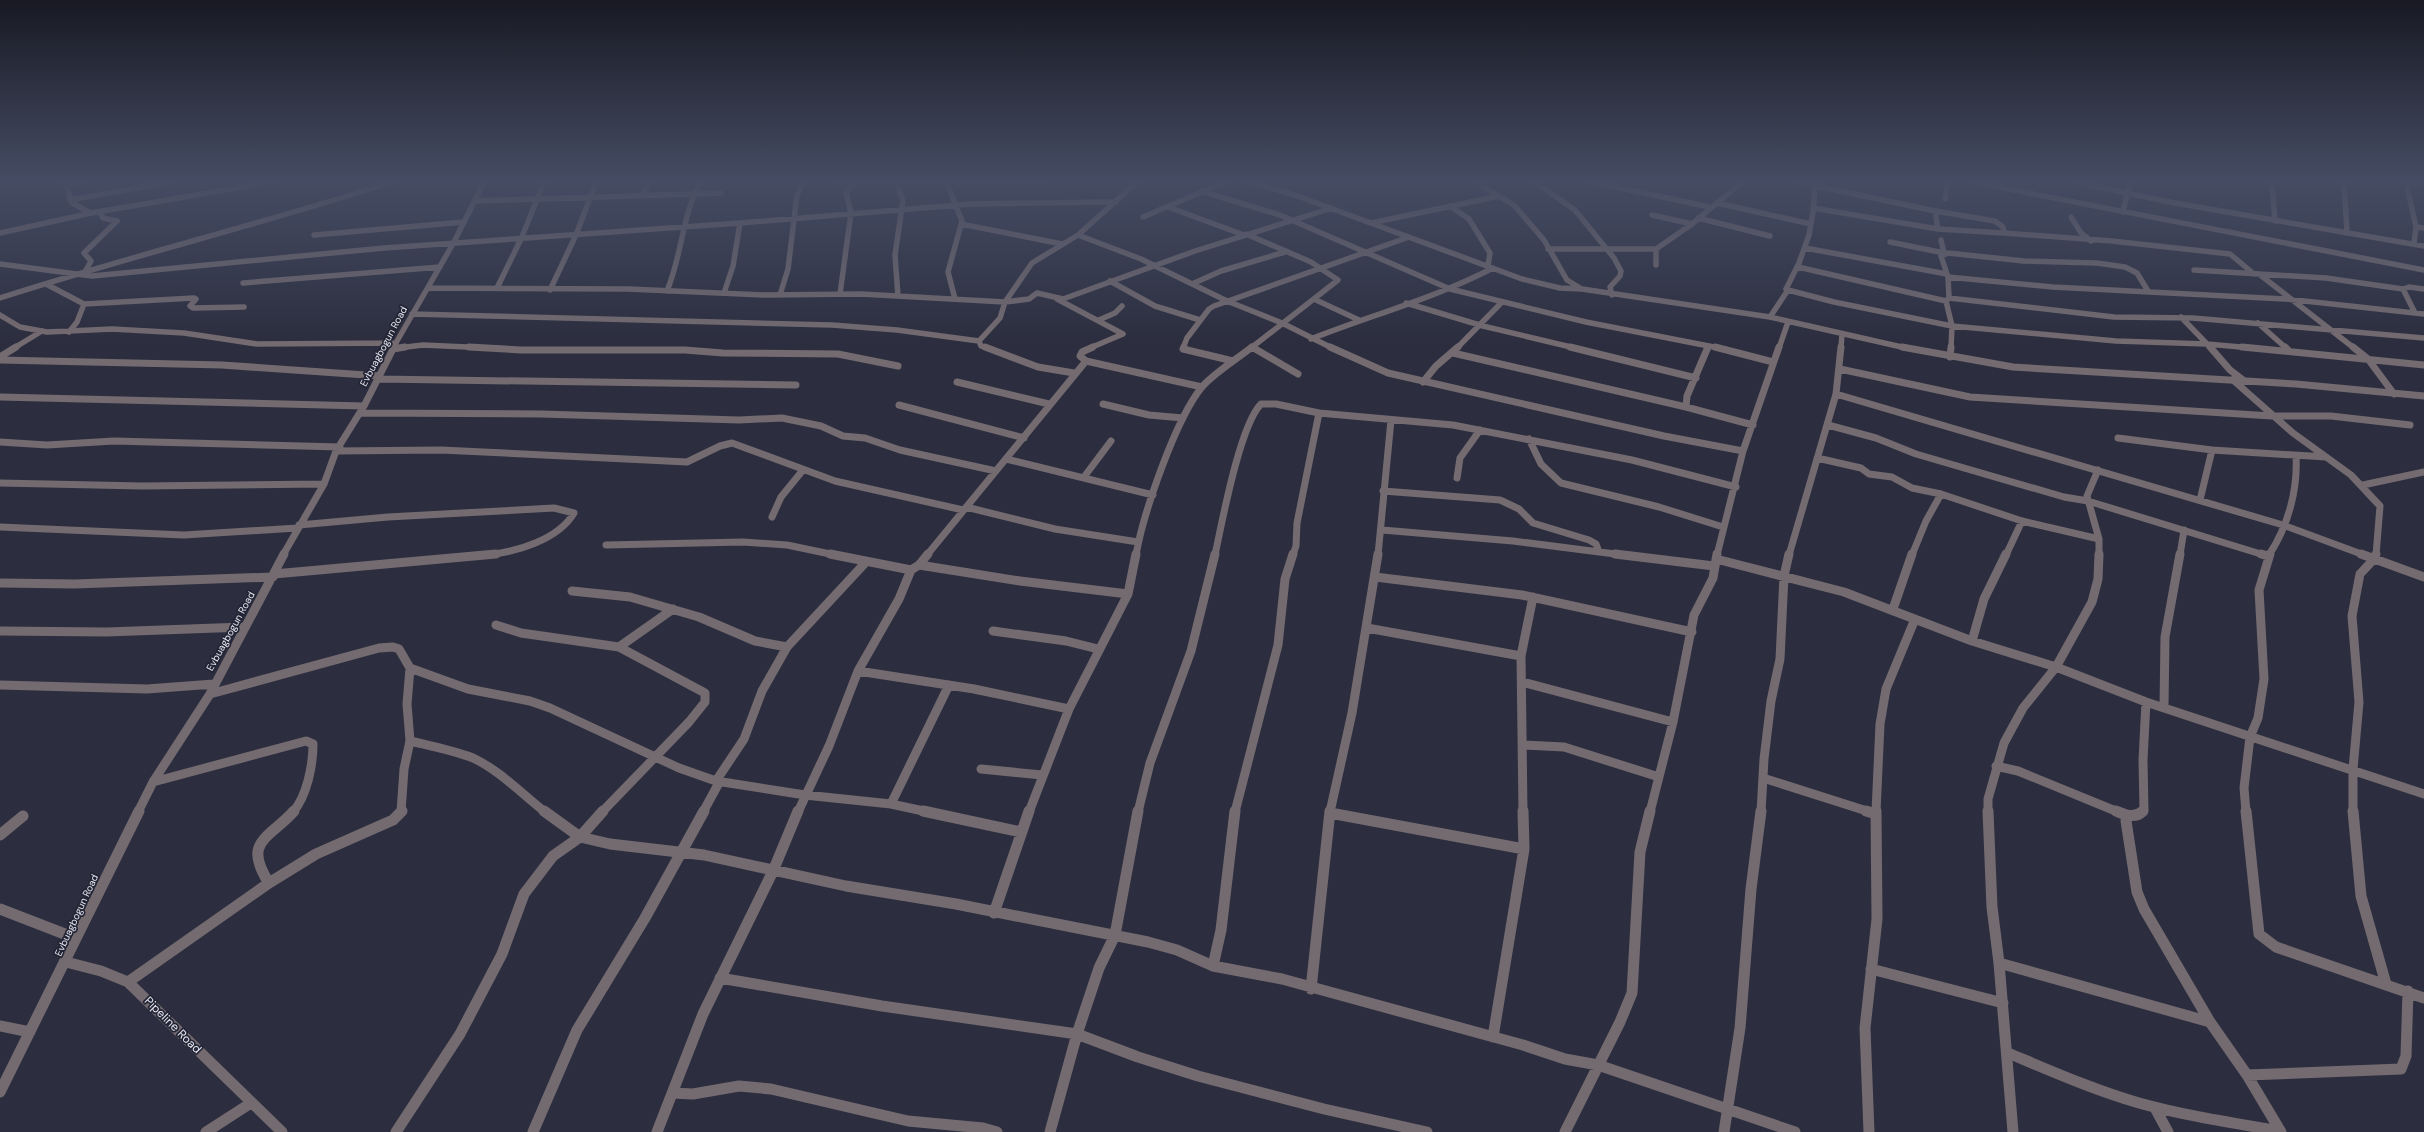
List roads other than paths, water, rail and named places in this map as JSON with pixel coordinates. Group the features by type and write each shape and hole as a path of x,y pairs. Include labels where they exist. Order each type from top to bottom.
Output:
{"street":[{"path":"86,270 91,261 84,254 103,235"},
{"path":"0,298 86,270 213,235"},
{"name":"Evbuagbogun Road","path":"0,1092 66,962 75,938 153,782 210,694 298,527 324,484 338,449 362,410 380,377 394,346 458,235"},
{"path":"497,288 523,235"},
{"path":"0,264 73,275 110,274 454,242 576,235 550,290"},
{"path":"667,291 673,278 683,235"},
{"path":"724,293 733,266 738,235"},
{"path":"780,295 788,270 793,235"},
{"path":"840,294 849,235"},
{"path":"898,296 895,256 899,235"},
{"path":"955,298 948,272 958,235"},
{"path":"1020,235 1062,244"},
{"path":"979,341 1000,318 1005,302 1032,263 1078,235 1154,265 1227,301 1282,323 1311,339 1388,373 1671,438 1743,451"},
{"path":"994,913 1021,832 1069,709 1098,649 1114,624 1128,594 1138,542 1153,495 1183,418 1202,387 1232,361 1282,323 1316,300 1338,280 1337,277 1323,268 1245,235 1056,299"},
{"path":"1324,235 1450,289 1586,322 1708,346 1773,362"},
{"path":"1401,235 1490,267 1547,285 1770,317 1950,357 2013,367 2087,373 2244,380 2424,396"},
{"path":"1479,235 1490,253 1490,267"},
{"path":"1540,235 1567,280 1582,289"},
{"path":"1596,235 1607,248 1621,271 1620,276 1610,287 1612,295"},
{"path":"1548,249 1656,249 1676,235"},
{"path":"1765,235 1770,236"},
{"path":"1770,317 1788,290 1786,289 1798,268 1808,235"},
{"path":"2024,235 2091,241 2112,241 2225,253 2236,257 2327,329 2368,359 2394,394"},
{"path":"2083,235 2091,241"},
{"path":"2241,235 2424,270"},
{"path":"2363,235 2424,246"},
{"path":"2414,244 2415,235"},
{"path":"1232,361 1183,349 1187,338 1209,309 1227,301 1409,238"},
{"path":"1941,240 1944,253 1941,256 1948,275 1947,300 1952,326 1950,357"},
{"path":"1890,242 1944,253 2042,263 2117,265 2134,270 2148,291"},
{"path":"1805,248 1948,275 2053,287 2148,291 2290,300 2424,314"},
{"path":"1656,249 1656,265"},
{"path":"1192,284 1222,271 1285,252"},
{"path":"244,283 440,267"},
{"path":"1311,339 1406,303 1450,289 1490,267"},
{"path":"1798,268 1947,300 2114,317 2181,317 2424,338"},
{"path":"2194,270 2326,278 2403,289 2409,287 2424,289"},
{"path":"1110,281 1155,306 1200,320"},
{"path":"46,284 84,304 194,298 196,299 190,306 193,308 244,307"},
{"path":"428,288 667,291 780,295 840,294 955,298 1005,302 1026,300 1037,293 1056,299 1099,320 1123,334 1082,352 1080,356 1086,361 1202,387"},
{"path":"2403,289 2415,313"},
{"path":"1788,290 1834,302 1952,326 2116,341 2207,344 2424,365"},
{"path":"1316,300 1360,320"},
{"path":"1423,382 1436,366 1453,353 1502,302"},
{"path":"1406,303 1480,324 1696,378"},
{"path":"68,332 77,322 84,304"},
{"path":"1099,320 1114,313 1122,306"},
{"path":"412,314 832,325 897,330 979,341"},
{"path":"0,315 4,319 20,327 42,331 68,332 112,329 184,333 257,344 423,345 521,350 684,350 723,353 838,354 898,366"},
{"path":"2181,317 2230,370 2244,380"},
{"path":"1565,1132 1620,1022 1632,993 1640,852 1673,722 1692,632 1694,615 1713,578 1723,527 1736,486 1743,451 1788,322"},
{"path":"2258,323 2289,351"},
{"path":"0,359 42,331"},
{"path":"1724,1132 1740,1028 1750,897 1760,830 1763,778 1771,701 1780,659 1784,576 1793,534 1807,498 1836,394 1840,369 1842,334"},
{"path":"979,341 981,346 1038,367 1074,373"},
{"path":"1686,407 1687,396 1696,378 1708,346"},
{"path":"1251,347 1298,374"},
{"path":"1453,353 1686,407 1753,425"},
{"path":"0,359 222,365 380,377 796,385"},
{"path":"657,1132 703,1014 773,871 805,795 829,746 858,671 915,567 996,472 1074,373 1086,361"},
{"path":"1840,369 1970,397 2272,416 2331,416 2410,426"},
{"path":"2233,380 2272,416 2327,456 2363,486 2380,506 2377,550 2375,558 2360,574 2352,616 2359,702 2353,769 2353,822 2359,885 2386,984"},
{"path":"956,382 1049,404"},
{"path":"1836,394 2283,525 2424,577"},
{"path":"0,397 362,410 739,420 782,418 821,426 843,436 865,438 900,450 996,472"},
{"path":"1103,404 1149,415 1183,418"},
{"path":"1050,1132 1077,1034 1099,968 1115,935 1139,807 1150,763 1191,650 1209,585 1224,510 1246,434 1255,410 1261,404 1276,404 1319,413 1453,425 1632,460 1736,486"},
{"path":"899,405 1024,438"},
{"path":"1213,966 1221,930 1235,811 1278,645 1285,579 1296,546 1297,522 1319,413"},
{"path":"1311,989 1330,813 1352,713 1382,530 1383,491 1391,420"},
{"path":"1828,426 1876,438 1916,454 2064,497 2088,501 2268,556"},
{"path":"1457,478 1456,468 1461,453 1480,430"},
{"path":"2118,438 2212,450 2296,456 2327,456"},
{"path":"1529,439 1537,459 1552,477 1561,483 1659,507 1723,527"},
{"path":"0,442 47,445 114,441 338,449 441,450 686,462 699,459 717,447 732,443 803,470 880,493 965,508 1055,529 1138,542"},
{"path":"1084,477 1111,441"},
{"path":"2200,500 2212,450"},
{"path":"2296,456 2297,477 2292,503 2268,556 2259,590 2264,679 2258,718 2250,737 2244,788 2258,934 2276,947 2424,998"},
{"path":"1817,458 1861,468 1869,474 1892,477 1912,488 1941,494 2022,521 2099,539"},
{"path":"1006,459 1153,495"},
{"path":"772,517 781,497 803,470"},
{"path":"2013,1132 2008,1053 1992,908 1988,799 1996,766 2004,743 2023,708 2056,668 2092,602 2098,579 2099,539 2093,511 2088,501 2092,480 2098,470"},
{"path":"2363,486 2424,472"},
{"path":"0,483 142,486 324,484"},
{"path":"1383,491 1500,500 1519,509 1534,523 1589,540 1596,544 1598,552"},
{"path":"1893,609 1909,560 1930,511 1941,494"},
{"path":"0,527 184,535 298,527 388,517 554,508 574,513 570,521 526,547 495,554 274,575 75,584 0,583"},
{"path":"1972,641 1984,599 2022,521"},
{"path":"1382,530 1513,541 1598,552 1715,562 1784,576 1844,592 1893,609 1972,641 2056,668 2146,702 2250,737 2353,769 2424,794"},
{"path":"2164,707 2165,637 2184,530"},
{"path":"606,545 742,542 787,545 866,562 1128,594"},
{"path":"533,1132 549,1098 559,1070 577,1030 683,852 718,781 744,739 762,691 786,647 866,562"},
{"path":"1375,577 1481,588 1533,597 1692,632"},
{"path":"572,591 630,597 673,609 755,641 786,647"},
{"path":"1493,1037 1524,849 1524,745 1521,656 1533,597"},
{"path":"619,647 673,609"},
{"path":"1869,1132 1865,1028 1877,919 1876,814 1880,724 1886,689 1900,652 1915,619"},
{"path":"396,1132 460,1034 502,954 524,894 553,856 580,837 700,710 705,702 705,693 676,679 619,647 521,633 496,625"},
{"path":"0,631 107,632 244,627"},
{"path":"1367,628 1424,636 1521,656"},
{"path":"993,632 1072,642 1098,649"},
{"path":"210,694 389,646 399,650 410,668 468,689 530,701 550,708 679,768 718,781 805,795 892,804 1021,832"},
{"path":"128,982 269,883 316,854 393,820 399,815 402,811 404,769 410,741 407,730 407,685 410,668"},
{"path":"858,671 949,685 1069,709"},
{"path":"1522,682 1564,690 1620,709 1673,722"},
{"path":"0,685 147,689 214,684"},
{"path":"892,804 949,685"},
{"path":"1996,766 2018,772 2128,816 2139,815 2144,810 2142,760 2146,702"},
{"path":"153,782 306,741 311,742 313,744 313,758 299,805 295,812 271,831 257,848 256,858 269,883"},
{"path":"410,741 447,749 474,759 494,770 556,821 580,837 610,844 683,852 773,871 1115,935 1170,948 1213,966 1282,979 1311,989 1493,1037 1566,1059 1598,1065 1728,1111 1795,1132"},
{"path":"1524,745 1564,746 1659,776"},
{"path":"981,769 1042,775"},
{"path":"1763,778 1876,814"},
{"path":"1330,813 1524,849"},
{"path":"0,835 23,816"},
{"path":"2128,816 2126,821 2131,843 2137,892 2144,909 2210,1022 2247,1075 2280,1131"},
{"path":"0,909 75,938"},
{"name":"Pipeline Road","path":"66,962 101,971 128,982 154,1005 174,1029 282,1132"},
{"path":"1999,964 2210,1022"},
{"path":"1872,969 2003,1003"},
{"path":"720,978 882,1006 1077,1034 1138,1057 1198,1076 1324,1109 1427,1132"},
{"path":"2247,1075 2401,1069 2406,1056 2408,992"},
{"path":"0,1026 30,1032"},
{"path":"2008,1053 2099,1090 2155,1108 2197,1118 2280,1131"},
{"path":"672,1093 693,1094 739,1086 772,1089 908,1121 983,1128 997,1132"},
{"path":"206,1132 251,1103"},
{"path":"2155,1108 2168,1132"}]}
